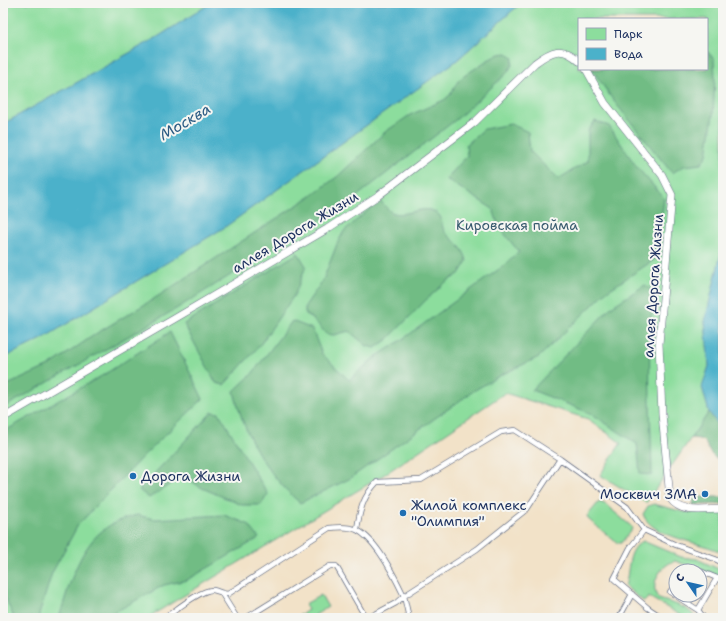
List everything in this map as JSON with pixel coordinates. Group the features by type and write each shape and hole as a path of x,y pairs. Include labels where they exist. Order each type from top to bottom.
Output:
{"street":[{"name":"аллея Дорога Жизни","path":"3,418 228,288 327,229 379,195 475,122 544,56 556,50 572,55 578,60"},
{"name":"аллея Дорога Жизни","path":"587,70 606,103 662,175 672,195 659,344 663,421 670,498 678,507 685,509 723,509"}],"lane":[{"path":"357,529 360,512 367,493 378,482 421,480 501,432 515,430 560,459 627,507 644,530 676,545 723,563"},
{"path":"246,618 330,566 336,566 367,618 389,607 477,549 527,508 560,459"},
{"path":"164,618 202,593 213,590 222,594 228,594 329,528 342,527 357,529 366,536 383,558 404,596 409,618"},
{"path":"644,530 630,548 614,580 663,618"},
{"path":"708,574 723,580"},
{"path":"698,610 717,578"},
{"path":"222,594 237,618"},
{"path":"619,618 632,594"},
{"path":"687,603 698,610 704,618"}],"green space":[{"path":"3,3 211,3 156,38 3,124"},
{"name":"Кировская пойма","path":"521,3 723,3 723,245 705,321 709,366 702,387 709,412 646,503 600,475 621,443 588,419 505,393 385,474 147,618 3,618 3,358 42,339 225,227 456,61"},
{"path":"708,52 714,59 715,78 713,115 707,155 701,164 684,166 672,173 613,100 593,70 708,70"},
{"path":"507,53 513,58 512,65 507,73 458,118 352,200 176,309 3,408 3,387 49,366 97,333 152,300 314,194 338,176 385,132 410,115 444,100 450,95 458,81 464,76 499,54"},
{"path":"595,121 609,126 636,166 664,198 657,258 607,291 539,357 501,375 475,390 349,479 300,503 277,479 258,453 250,438 238,408 234,391 252,374 292,321 312,329 322,354 349,380 374,358 403,339 506,264 519,252 499,227 493,209 446,179 467,156 466,145 484,129 511,124 528,132 530,151 558,179 588,161 588,131"},
{"path":"380,200 394,213 399,214 423,210 434,211 439,215 445,232 464,252 467,261 459,274 446,282 388,339 375,348 367,346 349,331 334,335 326,334 317,323 305,313 305,306 323,280 337,244 344,231"},
{"path":"298,253 306,266 295,294 260,345 224,385 216,383 184,324"},
{"path":"645,285 654,291 650,337 652,475 640,474 637,444 592,414 532,390 611,307"},
{"path":"170,332 203,399 144,455 78,525 52,573 38,618 14,618 3,592 3,432 105,374"},
{"path":"212,412 219,413 268,494 261,505 242,505 202,488 183,476 149,498 139,490"},
{"path":"709,412 713,416 719,428 722,442 723,461 713,456 704,441 691,438"},
{"path":"694,497 723,497 723,504 693,505"},
{"path":"599,502 605,504 631,526 632,529 621,543 617,543 588,519 587,516"},
{"path":"654,504 684,512 723,511 723,553 656,529 648,522 643,514 648,506"},
{"path":"137,515 154,519 224,515 248,524 259,538 187,580 164,585 104,618 59,618 67,591 78,563 93,539 116,522"},
{"path":"643,541 681,557 697,559 706,563 681,563 675,561 668,563 660,571 655,582 656,594 659,599 684,608 695,618 685,618 649,597 644,602 625,586 631,555"},
{"path":"708,564 723,571 723,578 708,573"},
{"path":"321,595 328,607 315,615 317,618 295,618 308,610 305,604"}],"water":[{"name":"Москва","path":"211,3 521,3 456,61 225,227 42,339 3,358 3,124 156,38"},
{"path":"723,245 723,443 716,422 709,412 702,387 709,366 705,321"}],"place":[{"name":"Дорога Жизни","path":"133,476"},
{"name":"Москвич ЗМА","path":"705,494"},
{"name":"Жилой комплекс \"Олимпия\"","path":"403,513"}]}
